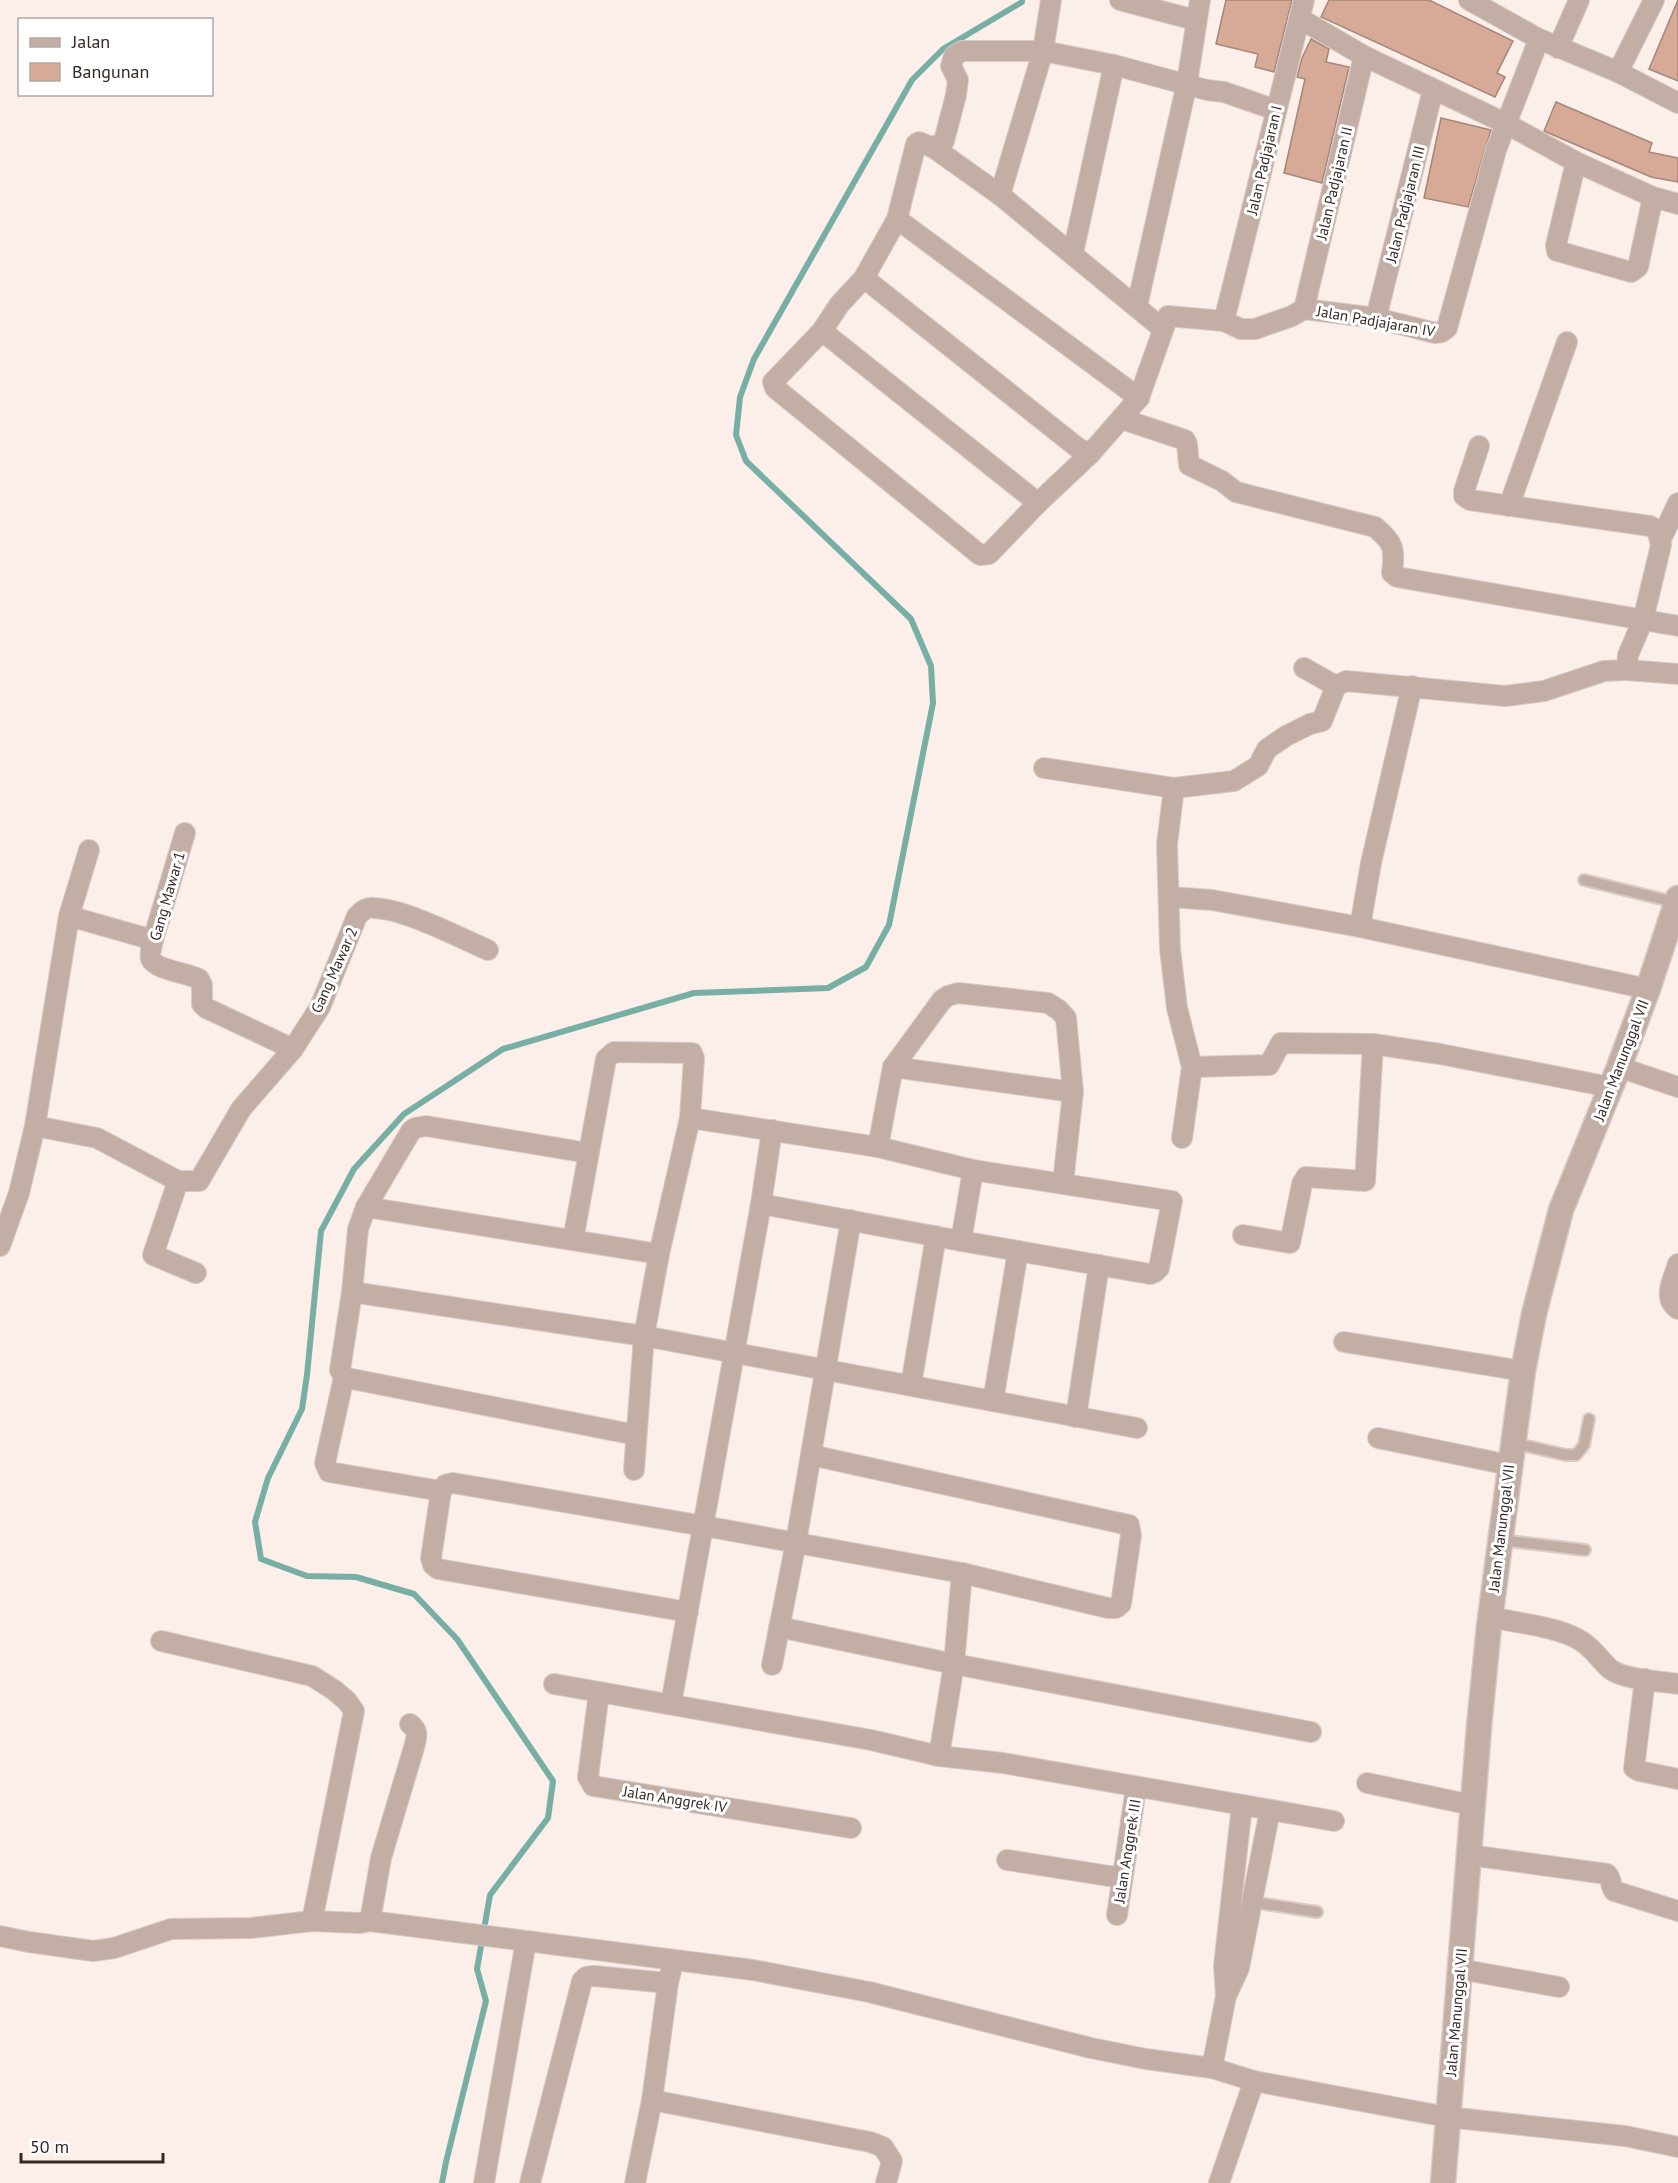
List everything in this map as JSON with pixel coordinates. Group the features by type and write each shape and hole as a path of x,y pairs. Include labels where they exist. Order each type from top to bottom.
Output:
{"street":[{"path":"999,195 1043,51 1051,0"},
{"path":"1119,0 1196,20"},
{"path":"1137,306 1187,83 1200,0"},
{"path":"1469,0 1496,7 1539,39 1618,72 1678,103"},
{"path":"1558,48 1579,0"},
{"path":"1618,72 1654,0"},
{"path":"1301,9 1364,56 1507,124 1576,162 1653,197 1678,204"},
{"name":"Jalan Padjajaran I","path":"1224,321 1301,9"},
{"path":"1507,124 1539,39"},
{"path":"934,148 944,141 954,106 958,80 951,66 956,54 962,51 1043,51 1114,65 1207,90 1224,92 1276,110"},
{"name":"Jalan Padjajaran II","path":"1304,309 1364,56"},
{"path":"1073,253 1114,65"},
{"name":"Jalan Padjajaran III","path":"1376,318 1433,90"},
{"name":"Jalan Padjajaran IV","path":"1166,323 1224,321 1241,328 1254,329 1292,316 1304,309 1376,318 1435,333 1442,332 1447,328 1496,150 1507,124"},
{"path":"919,142 934,148 999,195 1137,306 1166,323 1139,398 1090,454 1038,503 990,554 980,555 773,387 773,380 822,331 839,305 864,278 897,219 916,144 919,142"},
{"path":"1576,162 1556,245 1557,251 1631,272 1636,270 1653,197"},
{"path":"897,219 1139,398"},
{"path":"864,278 1090,454"},
{"path":"822,331 1038,503"},
{"path":"1509,506 1567,342"},
{"path":"1122,418 1185,440 1189,465 1222,481 1242,495 1375,527 1389,539 1393,548 1392,573 1397,577 1678,626"},
{"path":"1479,447 1465,486 1464,496 1470,500 1650,526 1657,530 1661,539"},
{"path":"1627,670 1628,655 1643,620 1661,539 1678,503"},
{"path":"1304,668 1336,686"},
{"path":"1044,768 1174,788 1234,781 1257,766 1267,749 1286,736 1310,724 1322,721 1336,686 1346,681 1512,695 1560,687 1604,671 1627,670 1678,674"},
{"path":"1360,927 1371,863 1412,686"},
{"path":"1174,788 1167,844 1170,949 1177,1008 1192,1067 1182,1138 1184,1125"},
{"name":"Gang Mawar 1","path":"185,833 153,940 151,960 165,968 199,979 202,985 202,1004 206,1008 293,1049"},
{"path":"0,1246 19,1194 34,1126 69,916 89,850"},
{"path":"1169,897 1212,900 1360,927 1648,989"},
{"name":"Jalan Manunggal VII","path":"1443,2183 1472,1805 1490,1617 1523,1371 1561,1210 1648,989 1676,901"},
{"name":"Gang Mawar 2","path":"178,1181 200,1180 241,1109 293,1049 320,1007 357,916 363,910 372,907 399,912 488,950"},
{"path":"69,916 153,940"},
{"path":"878,1147 893,1067 942,1000 953,994 1048,1003 1066,1018 1073,1092 1063,1183"},
{"path":"1192,1067 1269,1065 1281,1043 1372,1044 1678,1087"},
{"path":"1243,1235 1290,1243 1302,1184 1306,1178 1365,1181 1372,1044"},
{"path":"573,1240 604,1063 611,1053 693,1054 690,1118 659,1254 644,1336 634,1470"},
{"path":"893,1067 1073,1092"},
{"path":"690,1118 878,1147 973,1170 1172,1201 1160,1264 1155,1272 1134,1272 761,1204"},
{"path":"34,1126 97,1138 178,1181 153,1255 196,1273"},
{"path":"441,1491 329,1472 325,1462 344,1377 340,1366 352,1292 356,1234 366,1207 408,1134 415,1128 426,1126 588,1154"},
{"path":"671,1704 761,1204 772,1130"},
{"path":"961,1242 973,1170"},
{"path":"366,1207 659,1254"},
{"path":"772,1665 796,1542 851,1220"},
{"path":"911,1384 936,1236"},
{"path":"993,1401 1018,1251"},
{"path":"1678,1264 1668,1294 1671,1303 1678,1309"},
{"path":"1076,1417 1099,1265"},
{"path":"352,1292 644,1336 826,1368 1137,1428"},
{"path":"1344,1342 1523,1371"},
{"path":"344,1377 636,1435"},
{"path":"1378,1438 1511,1454"},
{"path":"688,1612 438,1569 433,1565 431,1558 441,1491 445,1485 453,1483 962,1573 1108,1608 1116,1608 1121,1604 1131,1535 1129,1525 811,1455"},
{"path":"939,1756 954,1664 962,1573"},
{"path":"1490,1617 1575,1637 1599,1655 1611,1669 1621,1674 1678,1684"},
{"path":"779,1627 954,1664 1311,1732"},
{"path":"161,1641 312,1676 334,1690 347,1701 354,1711 312,1921"},
{"path":"1645,1679 1634,1768 1678,1779"},
{"path":"554,1684 871,1740 939,1756 1003,1763 1334,1821"},
{"name":"Jalan Anggrek IV","path":"599,1692 588,1777 593,1786 851,1828"},
{"path":"370,1920 381,1858 417,1735 415,1728 410,1724"},
{"path":"1367,1783 1472,1805"},
{"name":"Jalan Anggrek III","path":"1117,1915 1136,1788"},
{"path":"1226,1996 1224,1966 1242,1805"},
{"path":"1212,2068 1226,1996 1239,1968 1270,1810"},
{"path":"1469,1855 1607,1874 1614,1891 1678,1911"},
{"path":"1007,1860 1122,1878"},
{"path":"0,1936 93,1951 114,1948 171,1929 251,1928 312,1921 360,1923 370,1920 450,1930 743,1968 847,1988 1091,2048 1146,2059 1212,2068 1254,2081 1447,2116 1625,2136 1678,2147"},
{"path":"484,2183 526,1941"},
{"path":"635,2183 652,2100 668,1983 675,1960"},
{"path":"1459,1969 1558,1988"},
{"path":"530,2183 582,1981 586,1977 594,1976 668,1983"},
{"path":"1219,2183 1254,2081"},
{"path":"652,2100 870,2142 883,2147 892,2161 886,2183"}],"lane":[{"path":"1584,880 1676,901"},
{"path":"1511,1454 1576,1455 1584,1445 1589,1419"},
{"path":"1500,1540 1585,1550"},
{"path":"1252,1902 1317,1912"}],"building":[{"path":"1226,0 1292,0 1274,72 1255,67 1258,54 1216,44"},
{"path":"1329,0 1429,0 1513,41 1497,73 1505,77 1495,97 1321,17"},
{"path":"1678,0 1678,81 1649,69"},
{"path":"1311,39 1329,49 1326,62 1349,67 1322,183 1284,173 1305,79 1297,77 1302,58"},
{"path":"1556,102 1652,143 1649,152 1678,158 1678,182 1651,177 1544,131"},
{"path":"1441,118 1491,130 1468,207 1424,198"}],"waterway":[{"path":"442,2183 486,2001 477,1969 490,1895 548,1818 553,1781 457,1639 414,1594 356,1577 307,1576 261,1559 255,1522 268,1478 302,1409 321,1231 354,1169 404,1114 503,1049 694,993 828,988 866,967 889,925 933,703 931,666 911,619 746,461 736,435 740,397 754,359 912,80 943,49 1022,0"}]}
